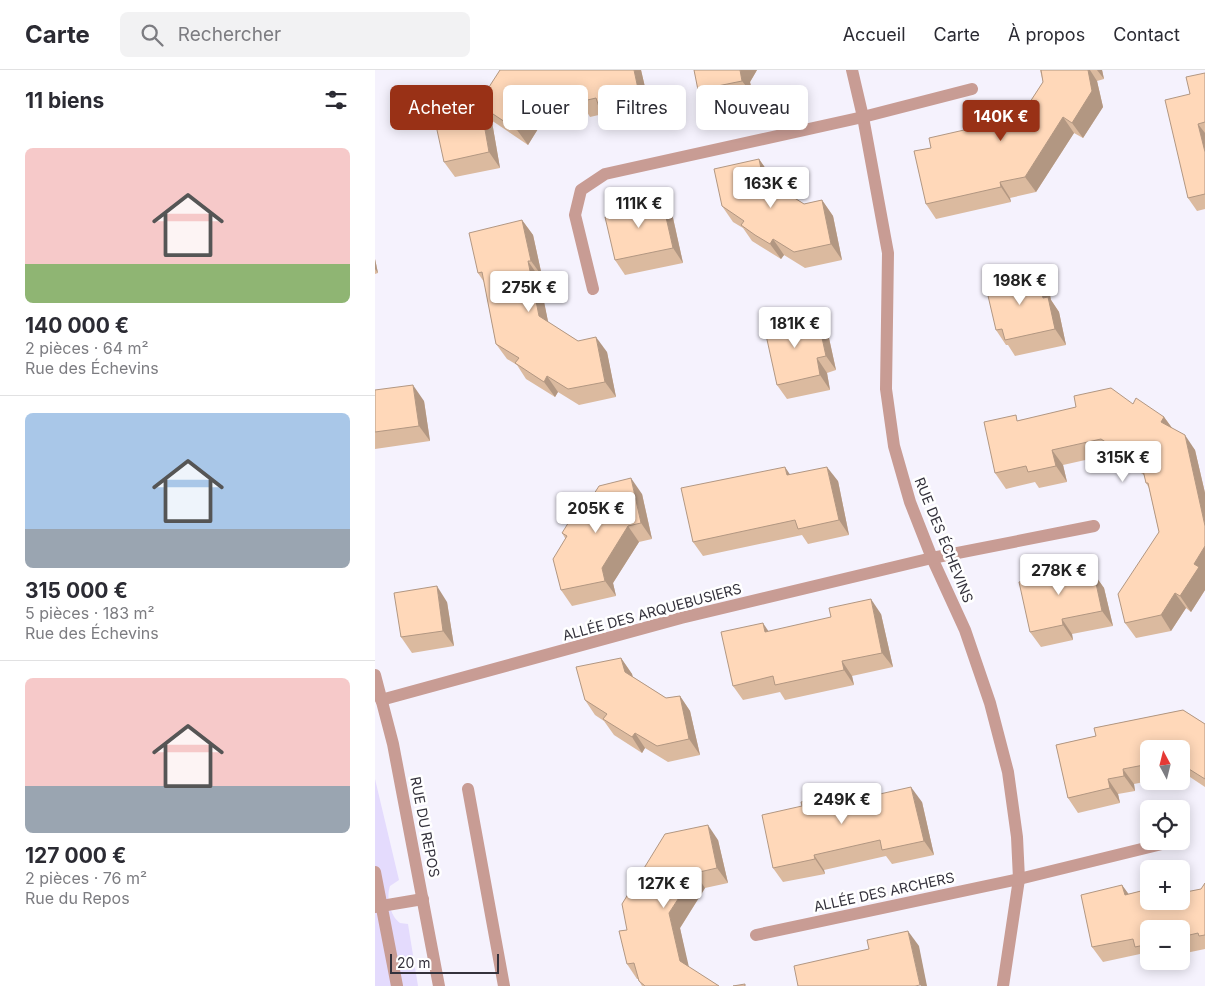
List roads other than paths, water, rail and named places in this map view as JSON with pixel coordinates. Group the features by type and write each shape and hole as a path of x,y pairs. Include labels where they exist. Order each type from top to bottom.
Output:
{"street":[{"name":"RUE DES ÉCHEVINS","path":"852,70 863,116 888,253 886,389 894,446 909,502 965,630 992,712 1008,772 1017,837 1019,879 1003,986"},
{"path":"593,290 575,214 581,190 605,174 863,116 972,89"},
{"name":"ALLÉE DES ARQUEBUSIERS","path":"381,700 681,618 932,558 1094,526"},
{"name":"RUE DU REPOS","path":"375,675 393,744 439,986"},
{"path":"468,789 504,986"},
{"name":"ALLÉE DES ARCHERS","path":"756,935 1019,879 1140,849"},
{"path":"375,872 379,906 397,986"},
{"path":"379,906 423,899"}]}
